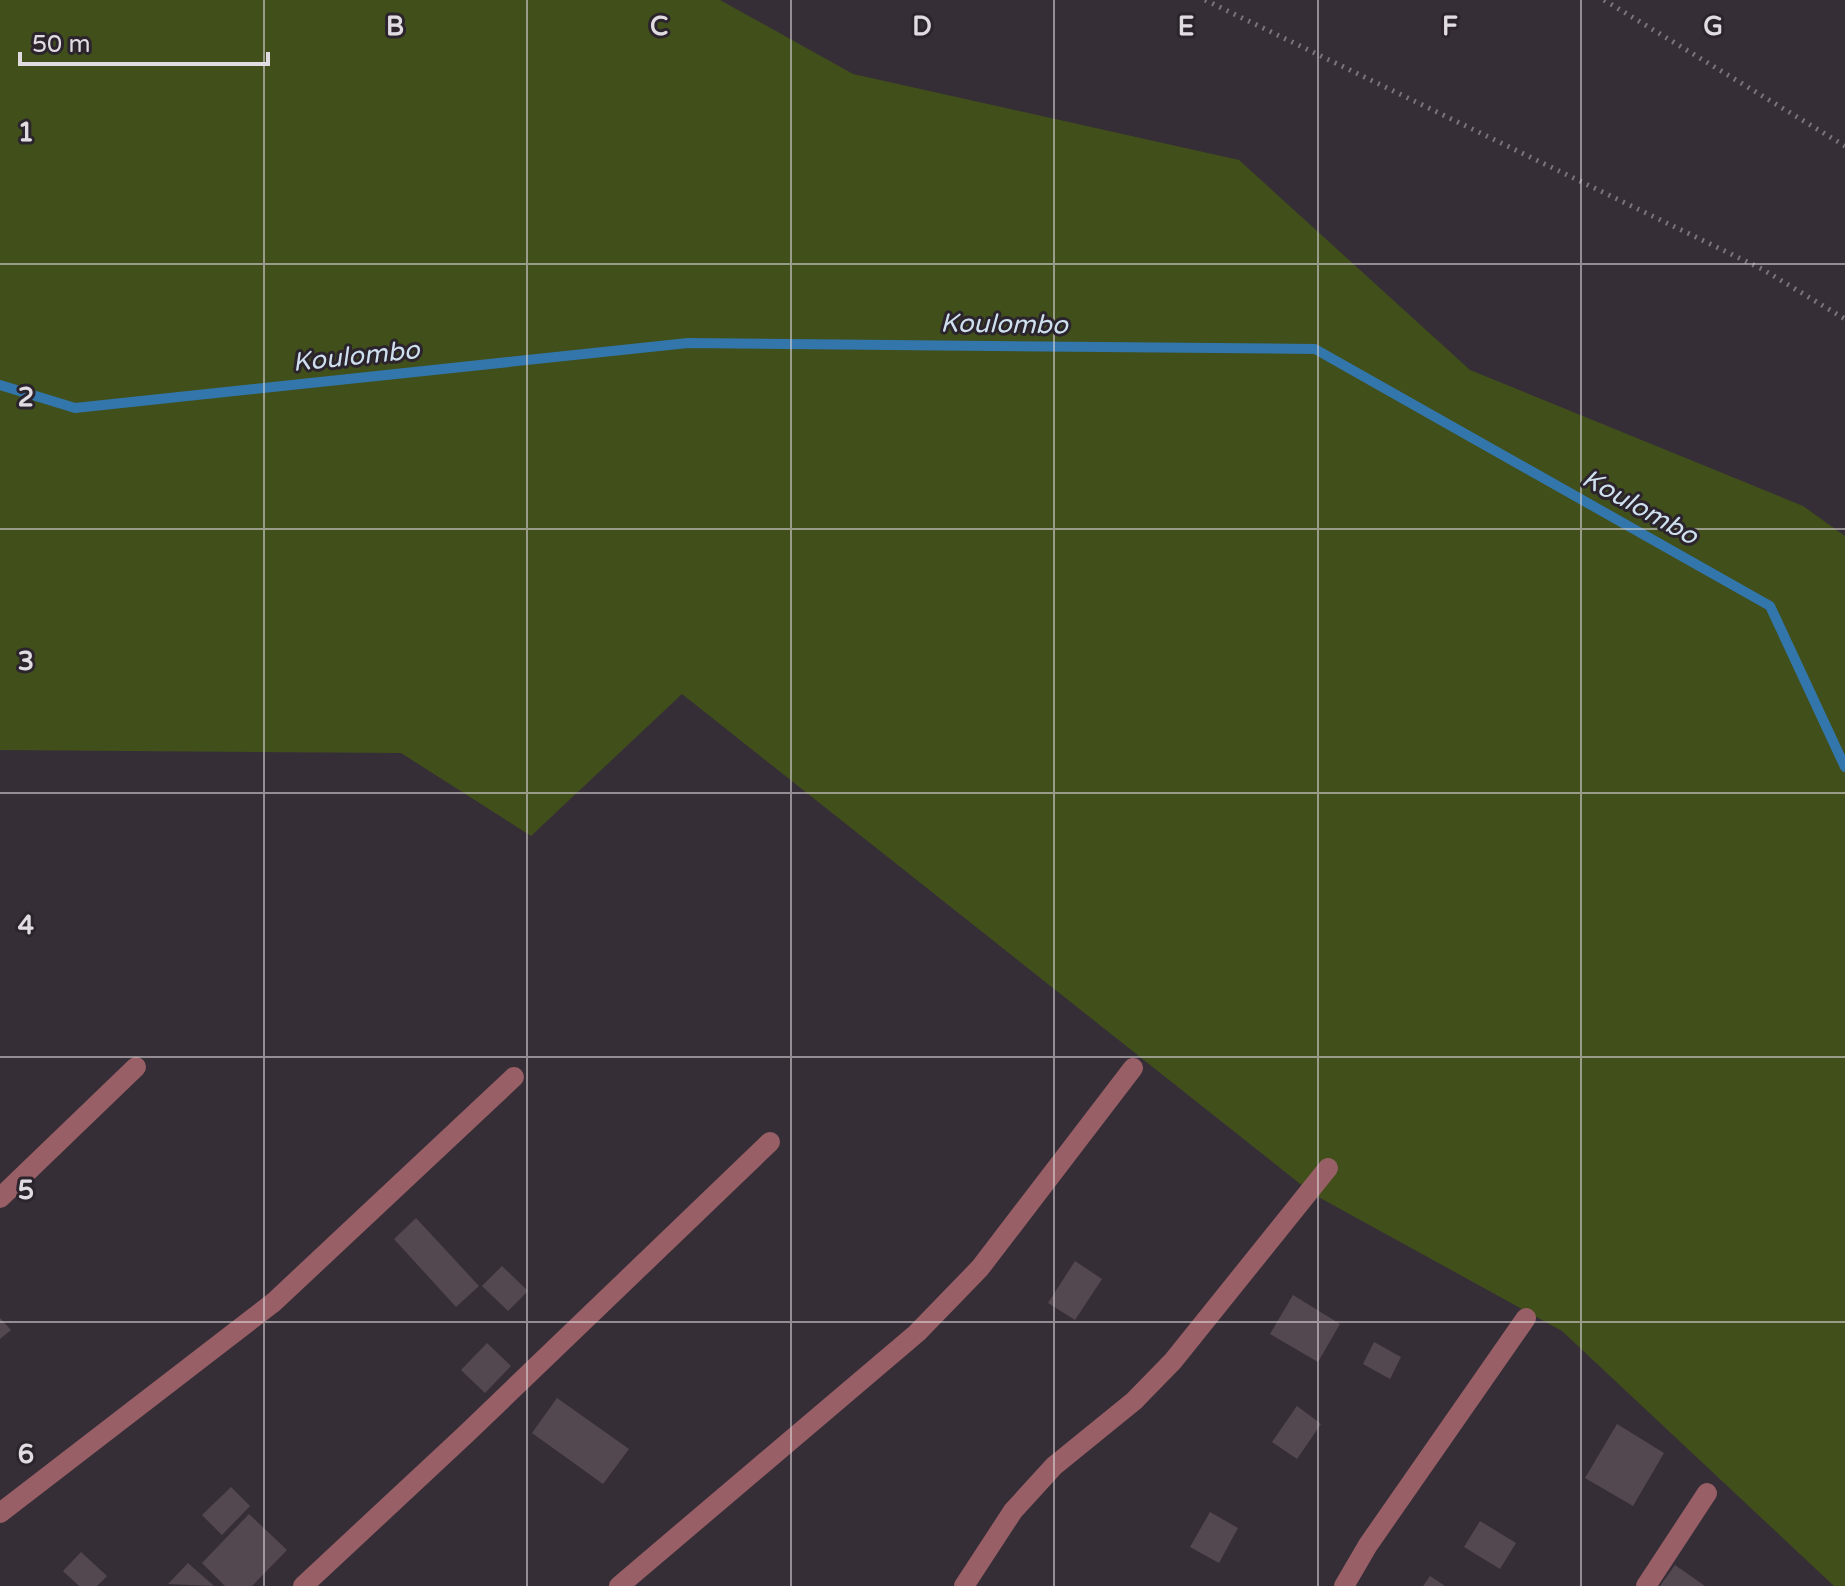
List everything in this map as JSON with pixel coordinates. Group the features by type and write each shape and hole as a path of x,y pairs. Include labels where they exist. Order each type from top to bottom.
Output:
{"street":[{"path":"0,1198 136,1067"},
{"path":"619,1586 917,1333 980,1268 1133,1068"},
{"path":"0,1513 274,1302 514,1077"},
{"path":"303,1586 770,1142"},
{"path":"964,1586 1013,1511 1054,1466 1134,1401 1173,1361 1328,1168"},
{"path":"1344,1586 1368,1545 1526,1318"},
{"path":"1646,1586 1707,1493"}],"path":[{"path":"1205,0 1762,269 1845,319"},
{"path":"1604,0 1845,146"}],"green space":[{"path":"0,0 720,0 853,74 1239,160 1470,370 1803,506 1845,536 1845,1586 1834,1586 1562,1331 1313,1194 682,694 531,836 401,753 0,750"}],"building":[{"path":"416,1218 479,1286 456,1307 394,1239"},
{"path":"1075,1261 1102,1279 1075,1320 1048,1303"},
{"path":"502,1266 528,1291 508,1311 482,1286"},
{"path":"1293,1295 1340,1324 1318,1362 1270,1334"},
{"path":"0,1318 11,1330 0,1339"},
{"path":"1374,1342 1401,1357 1390,1379 1363,1364"},
{"path":"487,1343 511,1366 485,1393 461,1370"},
{"path":"557,1398 629,1449 603,1484 532,1433"},
{"path":"1297,1406 1321,1424 1297,1459 1272,1442"},
{"path":"1617,1424 1664,1453 1633,1506 1585,1478"},
{"path":"231,1487 250,1506 222,1535 202,1515"},
{"path":"1210,1512 1238,1528 1219,1563 1190,1547"},
{"path":"249,1514 287,1550 252,1586 225,1586 202,1563"},
{"path":"1480,1521 1516,1543 1500,1569 1464,1547"},
{"path":"81,1552 107,1576 97,1586 79,1586 63,1571"},
{"path":"188,1563 214,1586 168,1584"},
{"path":"1675,1565 1705,1586 1660,1586"},
{"path":"1430,1576 1445,1586 1423,1586"}],"waterway":[{"name":"Koulombo","path":"0,385 75,408 688,343 1315,349 1770,606 1845,767"}]}
